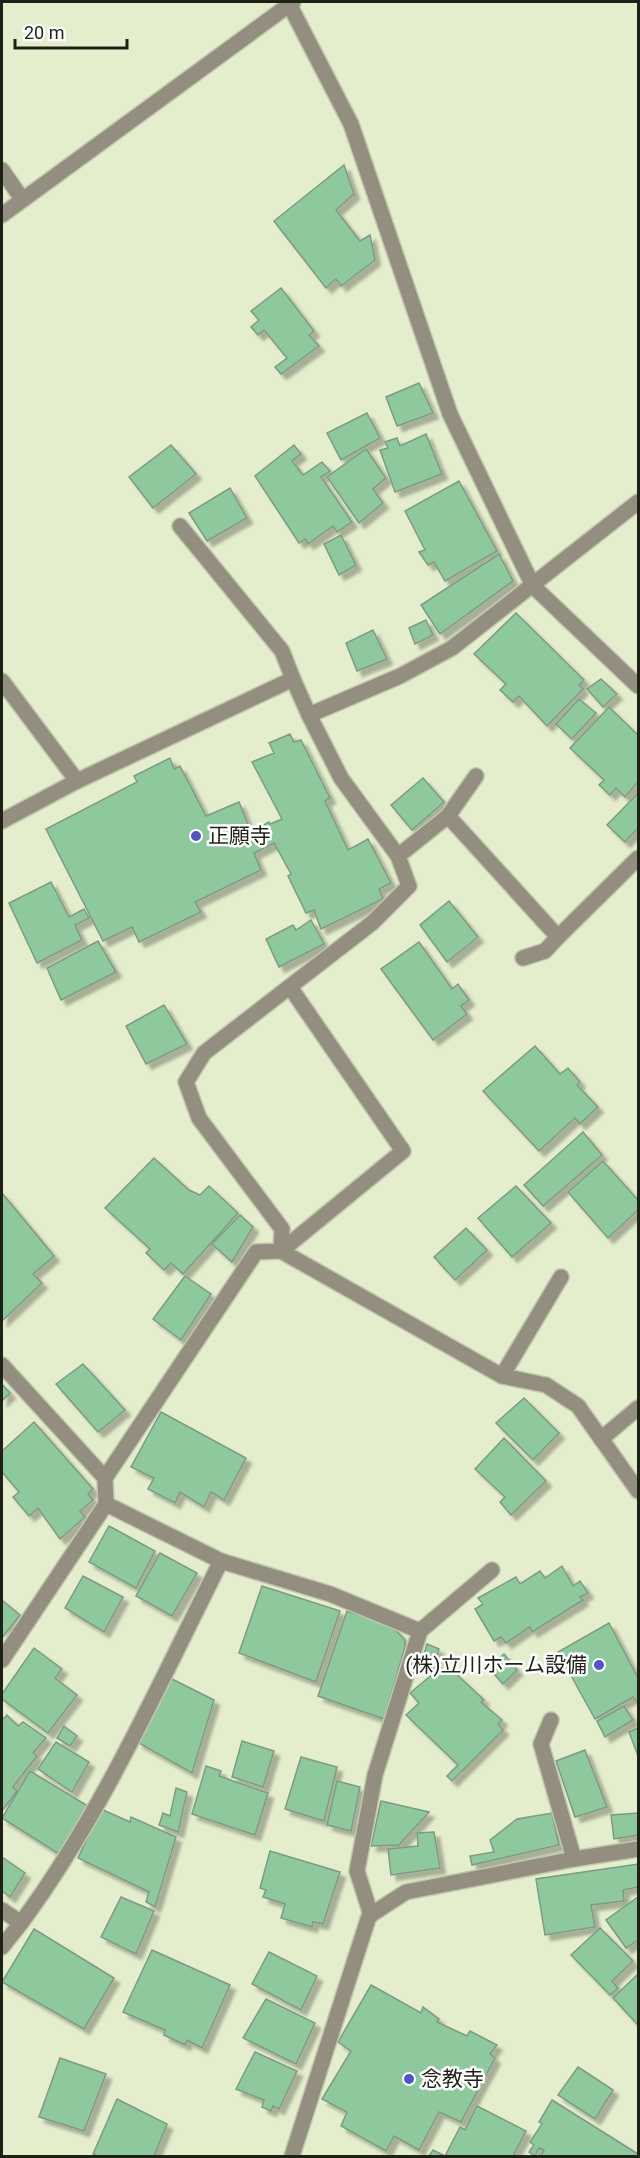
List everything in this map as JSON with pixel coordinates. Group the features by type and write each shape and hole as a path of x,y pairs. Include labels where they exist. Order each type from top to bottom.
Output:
{"street":[{"path":"2,215 290,2 351,124 450,414 533,586 639,686"},
{"path":"2,170 22,199"},
{"path":"309,715 400,676 452,648 639,502"},
{"path":"180,526 282,651 292,679 341,778 398,856 409,886 372,923 204,1053 186,1082 199,1118 282,1229 281,1251"},
{"path":"2,821 78,781 292,679"},
{"path":"2,681 78,781"},
{"path":"398,856 448,816 476,776"},
{"path":"448,816 558,937"},
{"path":"523,958 545,951 639,858"},
{"path":"281,1251 403,1151 290,987"},
{"path":"2,1660 106,1504 105,1478 256,1252 281,1251 502,1376 546,1385 578,1406 639,1491"},
{"path":"502,1376 561,1277"},
{"path":"2,1365 105,1478"},
{"path":"601,1439 639,1407"},
{"path":"106,1504 221,1561 330,1594 420,1631"},
{"path":"2,1947 60,1871 104,1791 221,1561"},
{"path":"292,2157 371,1914 357,1871 375,1775 420,1631 492,1570"},
{"path":"551,1720 541,1744 574,1859"},
{"path":"371,1914 406,1892 574,1859 639,1849"},
{"path":"2,1910 21,1923"}],"building":[{"path":"344,165 354,194 336,210 360,241 370,235 375,260 341,286 336,279 326,288 274,221"},
{"path":"281,288 314,331 309,335 319,346 281,374 275,367 287,358 264,330 258,335 251,327 259,320 251,311"},
{"path":"419,383 433,413 397,426 386,397"},
{"path":"367,413 380,438 341,460 327,433"},
{"path":"426,434 442,474 395,492 380,450 388,448 385,442 397,438 400,446"},
{"path":"171,445 196,474 153,508 129,477"},
{"path":"294,445 301,454 292,461 303,475 322,462 330,471 321,477 352,522 337,532 333,526 308,544 305,539 299,543 255,476"},
{"path":"366,449 386,478 373,489 383,503 359,523 327,477"},
{"path":"459,481 497,551 445,581 434,562 428,565 419,552 425,550 405,511"},
{"path":"230,488 247,518 207,541 189,513"},
{"path":"341,535 356,565 339,575 324,544"},
{"path":"499,554 513,581 440,634 421,605"},
{"path":"516,613 584,680 579,685 583,689 547,726 519,696 513,702 500,690 506,684 474,654"},
{"path":"426,620 433,635 415,644 409,628"},
{"path":"373,630 387,659 357,671 346,643"},
{"path":"601,679 617,694 603,707 587,689"},
{"path":"579,699 596,713 572,739 556,724"},
{"path":"609,707 638,735 638,782 625,797 616,788 610,795 599,785 604,780 570,748"},
{"name":"正願寺","path":"290,734 294,742 301,740 330,798 325,801 348,850 368,839 391,883 379,889 383,899 321,929 314,910 306,913 288,876 291,874 274,843 254,853 261,870 195,902 201,912 139,942 132,927 103,941 46,829 137,782 134,776 170,758 174,769 180,766 206,816 239,802 251,832 269,822 270,824 282,819 252,762 274,753 269,743"},
{"path":"423,778 444,802 412,830 391,805"},
{"path":"638,793 638,828 625,842 607,825"},
{"path":"51,882 69,917 84,909 89,918 75,925 82,940 37,963 9,903"},
{"path":"449,901 478,937 447,962 420,925"},
{"path":"311,920 324,944 279,967 266,939 293,925 296,930"},
{"path":"98,941 116,972 61,1000 47,968"},
{"path":"419,942 452,989 458,984 469,1000 461,1006 467,1014 433,1040 381,969"},
{"path":"164,1005 187,1044 146,1064 126,1026"},
{"path":"535,1046 560,1074 568,1068 580,1082 577,1085 598,1107 580,1124 575,1118 539,1151 483,1091"},
{"path":"583,1132 602,1155 543,1206 524,1185"},
{"path":"154,1158 189,1190 200,1195 209,1186 238,1213 183,1274 171,1263 164,1270 146,1253 150,1249 105,1208"},
{"path":"603,1161 638,1200 638,1210 608,1238 568,1192"},
{"path":"516,1186 551,1223 512,1257 478,1218"},
{"path":"2,1193 54,1256 33,1274 42,1283 2,1321"},
{"path":"240,1215 253,1227 232,1262 212,1244"},
{"path":"466,1228 487,1250 455,1280 434,1257"},
{"path":"185,1276 211,1294 181,1340 153,1319"},
{"path":"83,1364 125,1410 98,1432 56,1384"},
{"path":"2,1384 10,1393 2,1401"},
{"path":"524,1398 559,1433 533,1460 496,1423"},
{"path":"161,1412 246,1458 224,1500 211,1492 204,1507 180,1492 175,1503 148,1489 154,1478 131,1467"},
{"path":"34,1422 93,1489 88,1494 93,1500 80,1511 85,1517 60,1539 38,1508 29,1516 13,1497 19,1492 2,1472 2,1451"},
{"path":"504,1438 546,1481 511,1515 500,1502 505,1497 475,1469"},
{"path":"109,1526 155,1551 136,1588 89,1562"},
{"path":"160,1553 197,1573 172,1616 136,1596"},
{"path":"562,1566 573,1586 580,1581 588,1593 580,1597 583,1600 532,1632 530,1627 506,1643 501,1637 494,1641 475,1609 483,1604 478,1598 516,1577 520,1584 540,1571 545,1578"},
{"path":"83,1576 123,1597 104,1632 65,1608"},
{"path":"262,1586 340,1611 316,1682 239,1653"},
{"path":"2,1600 20,1615 2,1638"},
{"path":"347,1611 391,1625 405,1640 384,1719 318,1696"},
{"name":"(株)立川ホーム設備","path":"609,1623 638,1678 638,1703 633,1697 595,1719 558,1652"},
{"path":"427,1644 439,1649 434,1668 421,1664"},
{"path":"34,1648 62,1669 55,1678 77,1695 48,1733 2,1699 2,1694"},
{"path":"504,1654 517,1670 503,1684 488,1667"},
{"path":"441,1667 446,1673 450,1668 484,1700 481,1702 502,1720 498,1724 503,1730 452,1781 447,1776 458,1765 406,1715 419,1703 410,1693"},
{"path":"170,1678 214,1700 192,1773 137,1742"},
{"path":"624,1706 633,1720 605,1737 597,1721"},
{"path":"7,1715 18,1726 23,1722 46,1738 33,1753 37,1756 13,1787 17,1791 2,1811 2,1720"},
{"path":"64,1726 77,1736 70,1746 57,1738"},
{"path":"638,1728 638,1756 629,1732"},
{"path":"242,1741 274,1751 263,1787 232,1777"},
{"path":"56,1742 89,1762 72,1792 38,1769"},
{"path":"585,1750 607,1807 575,1817 556,1761"},
{"path":"301,1757 337,1767 324,1821 285,1809"},
{"path":"206,1766 221,1771 219,1776 268,1793 255,1835 192,1814"},
{"path":"30,1771 88,1806 59,1854 2,1818"},
{"path":"337,1781 360,1787 351,1831 327,1825"},
{"path":"176,1788 187,1792 178,1832 159,1825 163,1813 170,1816"},
{"path":"381,1801 429,1812 399,1845 371,1846"},
{"path":"101,1809 130,1822 131,1817 176,1837 155,1907 146,1902 149,1892 78,1858"},
{"path":"552,1813 559,1845 472,1865 470,1856 494,1852 490,1840 517,1819"},
{"path":"638,1813 638,1835 614,1839 611,1815"},
{"path":"434,1832 440,1868 391,1875 388,1849 418,1846 417,1833"},
{"path":"270,1851 340,1872 323,1924 313,1922 312,1927 281,1918 285,1904 263,1897 266,1890 260,1888"},
{"path":"2,1857 25,1873 10,1897 2,1891"},
{"path":"638,1864 638,1887 623,1890 624,1901 591,1905 595,1927 545,1935 536,1879"},
{"path":"121,1897 154,1911 136,1954 101,1937"},
{"path":"638,1897 638,1940 626,1948 606,1920"},
{"path":"600,1928 633,1961 612,1981 618,1988 610,1995 571,1955"},
{"path":"34,1929 114,1978 84,2029 2,1982"},
{"path":"152,1950 230,1985 202,2048 187,2040 185,2045 164,2035 165,2030 123,2012"},
{"path":"269,1952 317,1976 301,2010 252,1984"},
{"path":"638,1974 638,2025 613,1998"},
{"name":"念教寺","path":"371,1985 421,2013 423,2007 439,2019 437,2022 467,2036 470,2031 497,2045 490,2054 495,2058 461,2122 439,2112 419,2150 394,2136 386,2151 341,2126 347,2112 322,2099 351,2051 338,2042"},
{"path":"266,1999 315,2023 296,2064 243,2038"},
{"path":"255,2052 297,2071 279,2109 273,2106 271,2111 262,2107 264,2100 236,2089"},
{"path":"60,2058 106,2074 84,2131 39,2117"},
{"path":"578,2067 613,2090 595,2119 558,2095"},
{"path":"117,2099 167,2124 154,2156 98,2156 93,2154"},
{"path":"552,2100 638,2156 541,2156 544,2150 539,2148 535,2156 529,2152 534,2145 530,2142 542,2124 539,2122"},
{"path":"477,2106 526,2131 513,2156 445,2156 460,2127 465,2130"},
{"path":"433,2150 445,2156 429,2156"}],"place":[{"name":"正願寺","path":"196,836"},
{"name":"(株)立川ホーム設備","path":"599,1665"},
{"name":"念教寺","path":"409,2079"}]}
